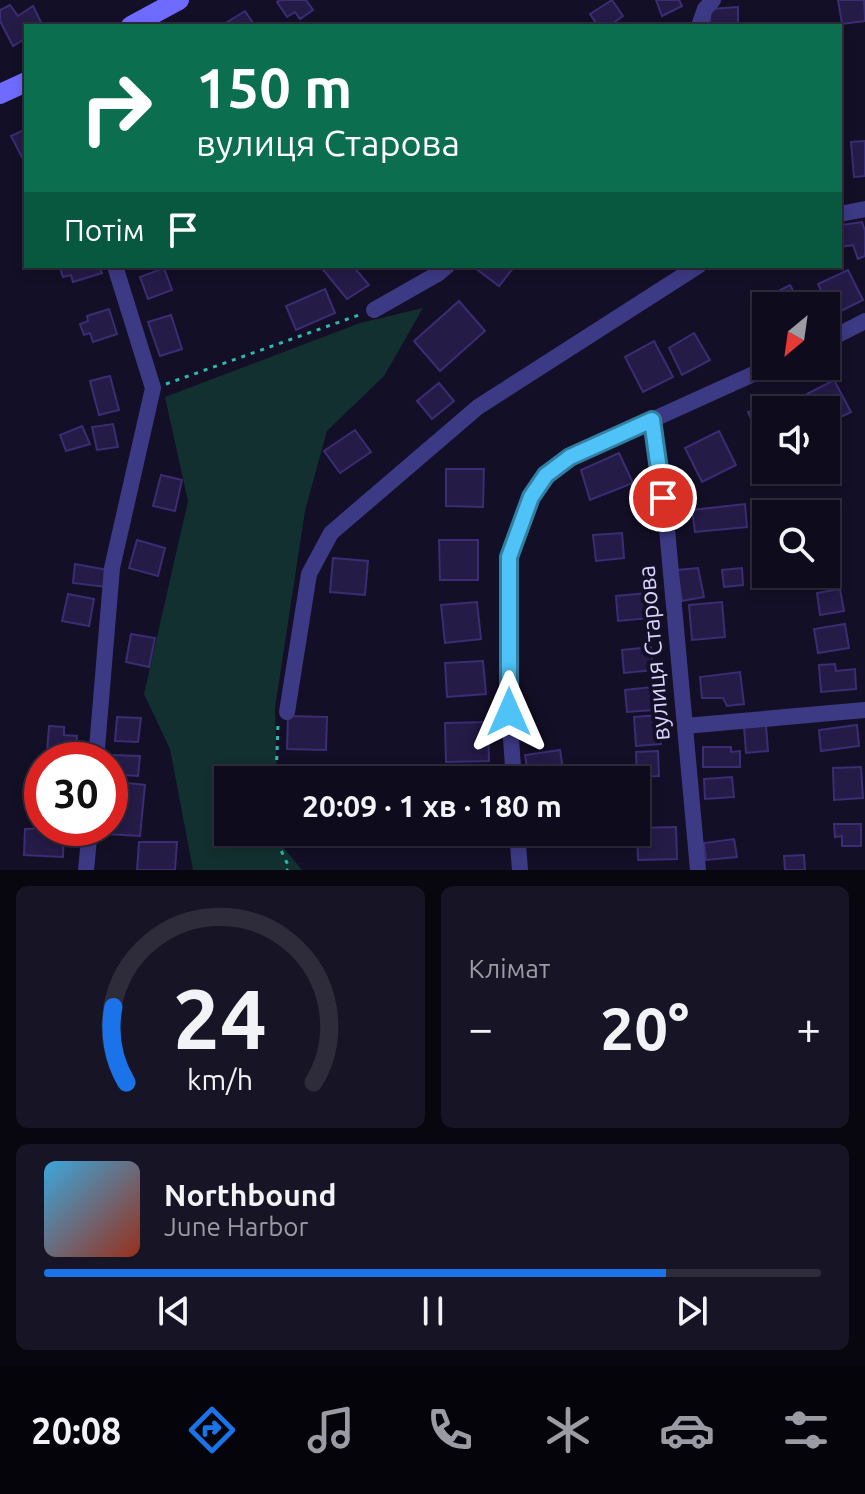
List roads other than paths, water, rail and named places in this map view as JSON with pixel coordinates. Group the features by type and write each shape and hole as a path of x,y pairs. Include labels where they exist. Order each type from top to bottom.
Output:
{"main road":[{"path":"135,24 179,0"},
{"path":"0,94 24,83"}],"street":[{"path":"700,24 705,9 713,0"},
{"path":"842,214 865,209"},
{"path":"98,742 112,568 153,388 116,268"},
{"path":"374,310 445,268"},
{"path":"288,709 309,574 331,533 478,407 695,268"},
{"path":"840,334 865,321"},
{"path":"513,766 509,712 509,557 531,497 546,475 570,457 752,375"},
{"name":"вулиця Старова","path":"652,420 667,529 698,870"},
{"path":"685,726 865,710"},
{"path":"86,870 88,846"},
{"path":"518,846 520,870"}]}
